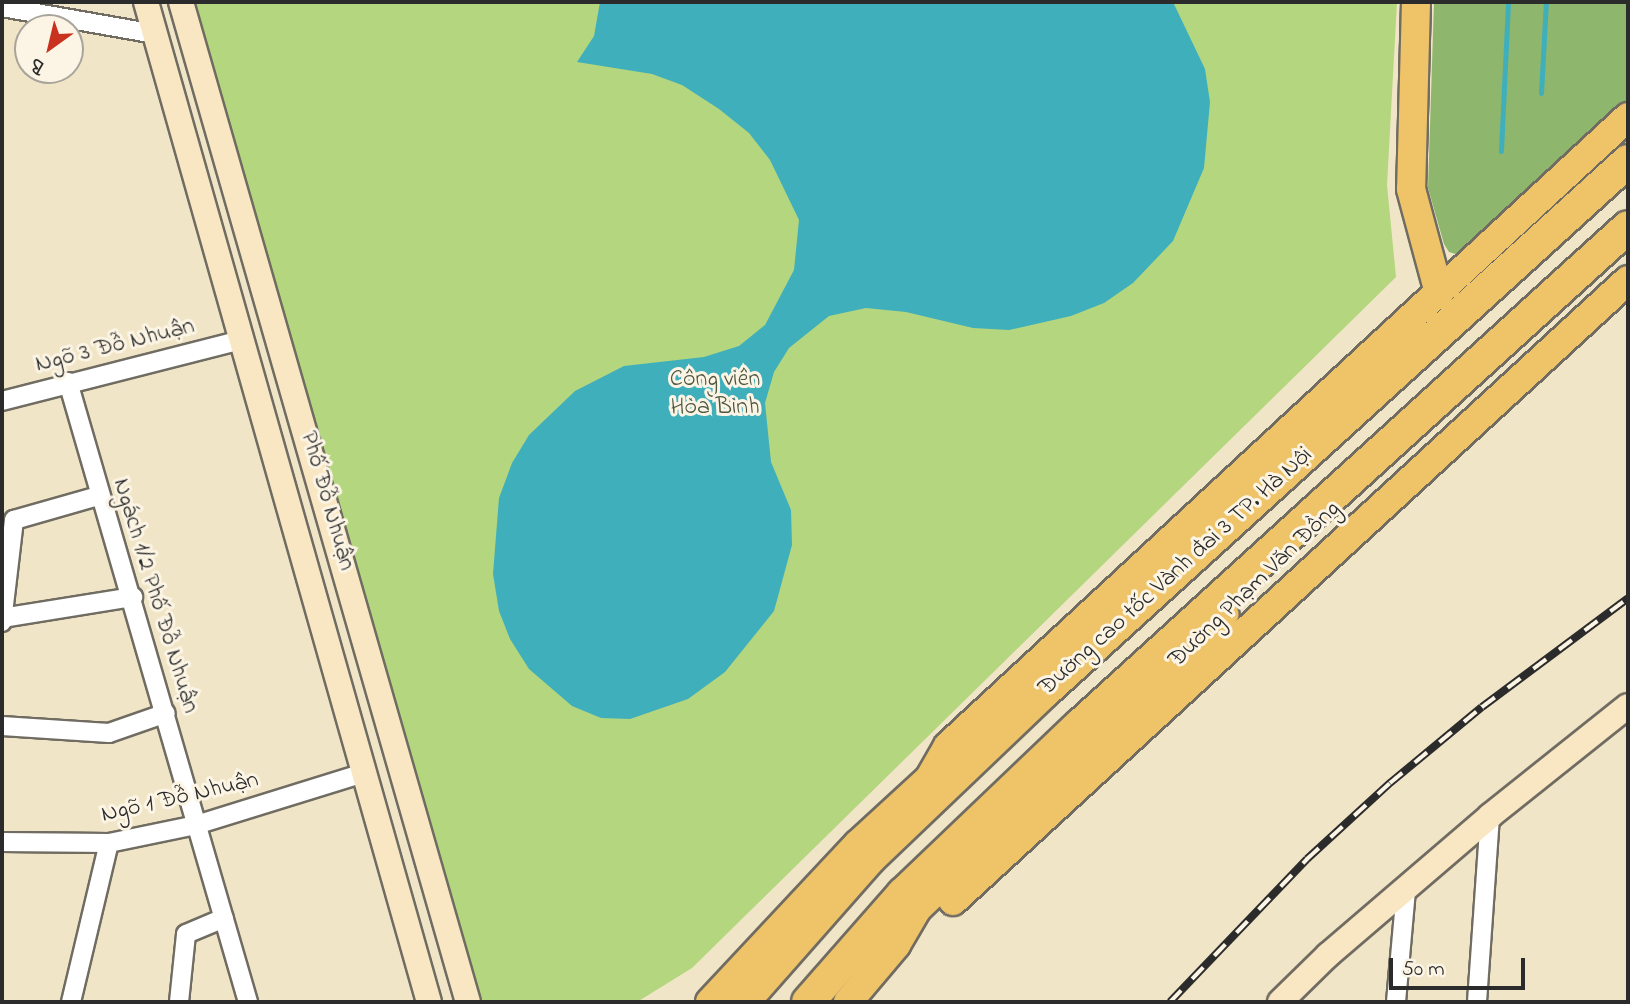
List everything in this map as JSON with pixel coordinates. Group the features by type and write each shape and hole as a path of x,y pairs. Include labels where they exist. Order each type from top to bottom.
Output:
{"highway":[{"name":"Đường cao tốc Vành đai 3 TP. Hà Nội","path":"743,1002 869,859 1045,691 1628,159"},
{"name":"Đường cao tốc Vành đai 3 TP. Hà Nội","path":"808,1002 903,894 1078,727 1628,227"}],"main road":[{"path":"1416,2 1411,189 1439,293"},
{"path":"929,779 948,746 1295,421 1439,293 1628,117"},
{"path":"710,1002 858,844 929,779 964,762 1628,159"},
{"name":"Đường Phạm Văn Đồng","path":"848,1002 896,945 927,900 1355,488 1628,237"},
{"name":"Đường Phạm Văn Đồng","path":"896,945 932,920 1628,280"}],"street":[{"name":"Phố Đỗ Nhuận","path":"146,2 429,1002"},
{"name":"Phố Đỗ Nhuận","path":"181,2 468,1002"},
{"path":"2,7 155,34"},
{"path":"210,230 244,221"},
{"name":"Ngõ 3 Đỗ Nhuận","path":"2,401 241,340"},
{"name":"Ngách 1/2 Phố Đỗ Nhuận","path":"68,382 98,496 133,597 248,1002"},
{"path":"98,496 15,520 2,620 133,597"},
{"path":"1280,1002 1490,816 1628,706"},
{"path":"2,726 110,733 166,713"},
{"name":"Ngõ 1 Đỗ Nhuận","path":"2,842 109,843 196,825 364,773"},
{"path":"1477,1002 1490,816"},
{"path":"71,1002 109,843"},
{"path":"1396,1002 1406,889"},
{"path":"179,1002 186,934 224,918"}],"green space":[{"name":"Công viên Hòa Bình","path":"194,2 1397,2 1387,185 1396,277 692,968 637,1002 481,1000"},
{"path":"1434,2 1628,2 1628,107 1462,256 1449,252 1444,244 1428,188"}],"water":[{"path":"600,2 1173,2 1205,69 1210,102 1204,168 1173,241 1133,283 1104,303 1071,316 1009,330 973,328 906,312 866,308 829,316 789,348 774,372 765,403 771,462 791,510 792,545 774,611 725,672 688,699 630,719 601,718 572,706 529,669 510,639 499,611 493,574 499,498 512,463 529,435 575,391 624,366 704,357 739,346 765,325 794,270 799,220 770,160 749,133 719,109 682,85 652,74 577,62 594,36"}],"waterway":[{"path":"1501,151 1508,2"},
{"path":"1541,93 1546,2"}],"railway":[{"path":"1170,1002 1307,859 1390,783 1482,707 1628,598"}]}
